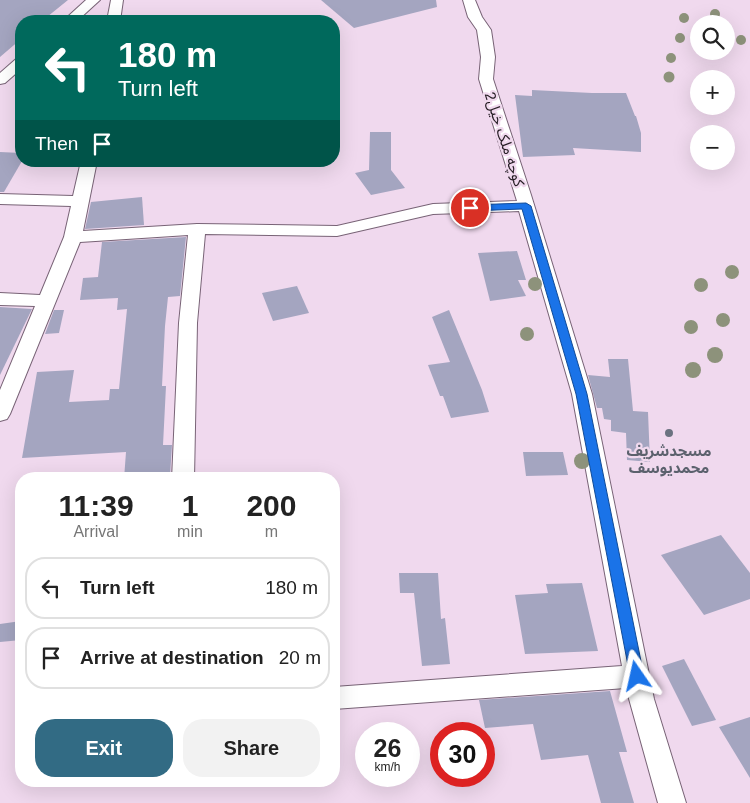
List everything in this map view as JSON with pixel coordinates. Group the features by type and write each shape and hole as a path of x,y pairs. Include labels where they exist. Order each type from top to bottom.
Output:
{"street":[{"path":"77,15 94,0"},
{"path":"115,15 118,0"},
{"name":"کوچه ملک خیل2","path":"468,0 475,17 484,30 488,57 486,79 582,394 641,699 672,803"},
{"path":"0,80 15,67"},
{"path":"0,414 73,237 88,167"},
{"path":"0,199 81,201"},
{"path":"73,237 197,229 337,231 433,209 526,206"},
{"path":"184,472 188,323 197,229"},
{"path":"0,299 45,301"},
{"path":"340,698 637,676"}],"building":[{"path":"0,0 68,0 49,15 15,15 15,44 0,57"},
{"path":"321,0 436,0 437,7 354,28"},
{"path":"532,90 626,93 641,133 641,152 573,148 575,155 523,157 515,95 532,96"},
{"path":"370,132 391,132 391,170 405,188 371,195 355,173 369,170"},
{"path":"0,152 15,153 15,167 19,167 4,192 0,192"},
{"path":"142,197 144,225 85,229 91,202"},
{"path":"186,237 180,296 168,297 165,326 162,386 166,386 163,445 172,445 170,472 125,472 126,452 22,458 37,372 74,370 69,402 109,400 110,389 119,389 127,309 117,310 118,298 80,300 83,278 98,277 102,242"},
{"path":"517,251 526,280 518,280 526,296 490,301 478,253"},
{"path":"297,286 309,313 273,321 262,293"},
{"path":"0,307 32,309 0,375"},
{"path":"54,310 64,310 59,333 45,334"},
{"path":"449,310 482,390 489,412 451,418 443,396 440,396 428,365 450,362 432,317"},
{"path":"608,359 628,359 633,411 648,412 650,462 627,460 626,433 611,431 611,420 604,419 602,408 597,408 588,375 610,377"},
{"path":"523,452 563,452 568,475 526,476"},
{"path":"721,535 750,573 750,599 704,615 661,555"},
{"path":"399,573 438,573 441,619 445,618 450,664 422,666 414,593 400,593"},
{"path":"582,583 598,651 525,654 515,595 548,593 546,584"},
{"path":"15,622 15,641 0,642 0,624"},
{"path":"684,659 716,720 692,726 662,666"},
{"path":"610,691 627,752 619,752 634,803 601,803 588,755 541,760 533,724 495,727 495,722 484,722 479,700"},
{"path":"750,717 750,778 719,727"}],"place":[{"name":"مسجدشریف محمدیوسف","path":"669,433"}],"route":[{"path":"470,208 526,206 582,394 637,676"}]}
